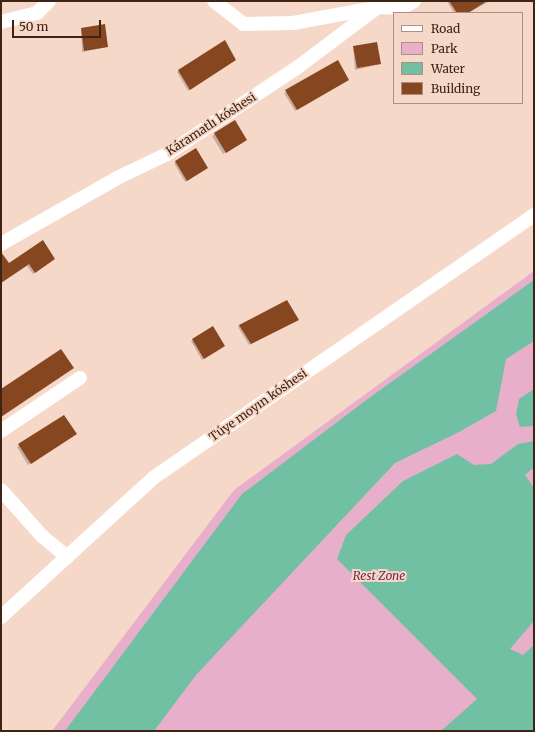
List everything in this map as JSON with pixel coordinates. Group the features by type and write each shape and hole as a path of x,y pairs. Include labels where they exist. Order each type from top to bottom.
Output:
{"street":[{"path":"1,22 37,13 49,1"},
{"path":"214,1 243,24 293,23 378,7 402,8 414,1"},
{"name":"Káramatlı kóshesi","path":"1,244 117,178 167,154 298,67 378,7"},
{"name":"Túye moyın kóshesi","path":"1,617 153,478 534,215"},
{"path":"1,431 80,378"},
{"path":"1,490 42,536 67,557"}],"green space":[{"name":"Rest Zone","path":"534,271 534,731 52,731 234,490"}],"water":[{"path":"534,280 534,341 506,359 496,411 459,432 395,463 196,675 154,731 65,731 242,494 369,398"},
{"path":"534,389 534,426 520,427 516,414 519,399"},
{"path":"534,441 534,471 532,469 525,475 534,488 534,621 510,649 523,655 534,645 534,731 441,731 477,699 337,559 346,535 403,481 457,454 474,465 491,464 518,444"}],"building":[{"path":"449,1 487,1 470,12 456,12"},
{"path":"105,24 108,47 84,51 81,28"},
{"path":"225,40 236,60 190,90 178,70"},
{"path":"377,42 381,64 357,68 353,46"},
{"path":"338,60 349,80 297,110 285,90"},
{"path":"235,120 247,140 226,153 214,133"},
{"path":"196,148 208,168 187,181 175,161"},
{"path":"43,240 55,259 35,273 29,264 1,283 1,252 9,263"},
{"path":"287,300 299,320 251,344 239,325"},
{"path":"213,326 225,346 204,359 192,339"},
{"path":"61,349 74,368 1,417 1,389"},
{"path":"64,415 77,434 31,464 18,444"}]}
